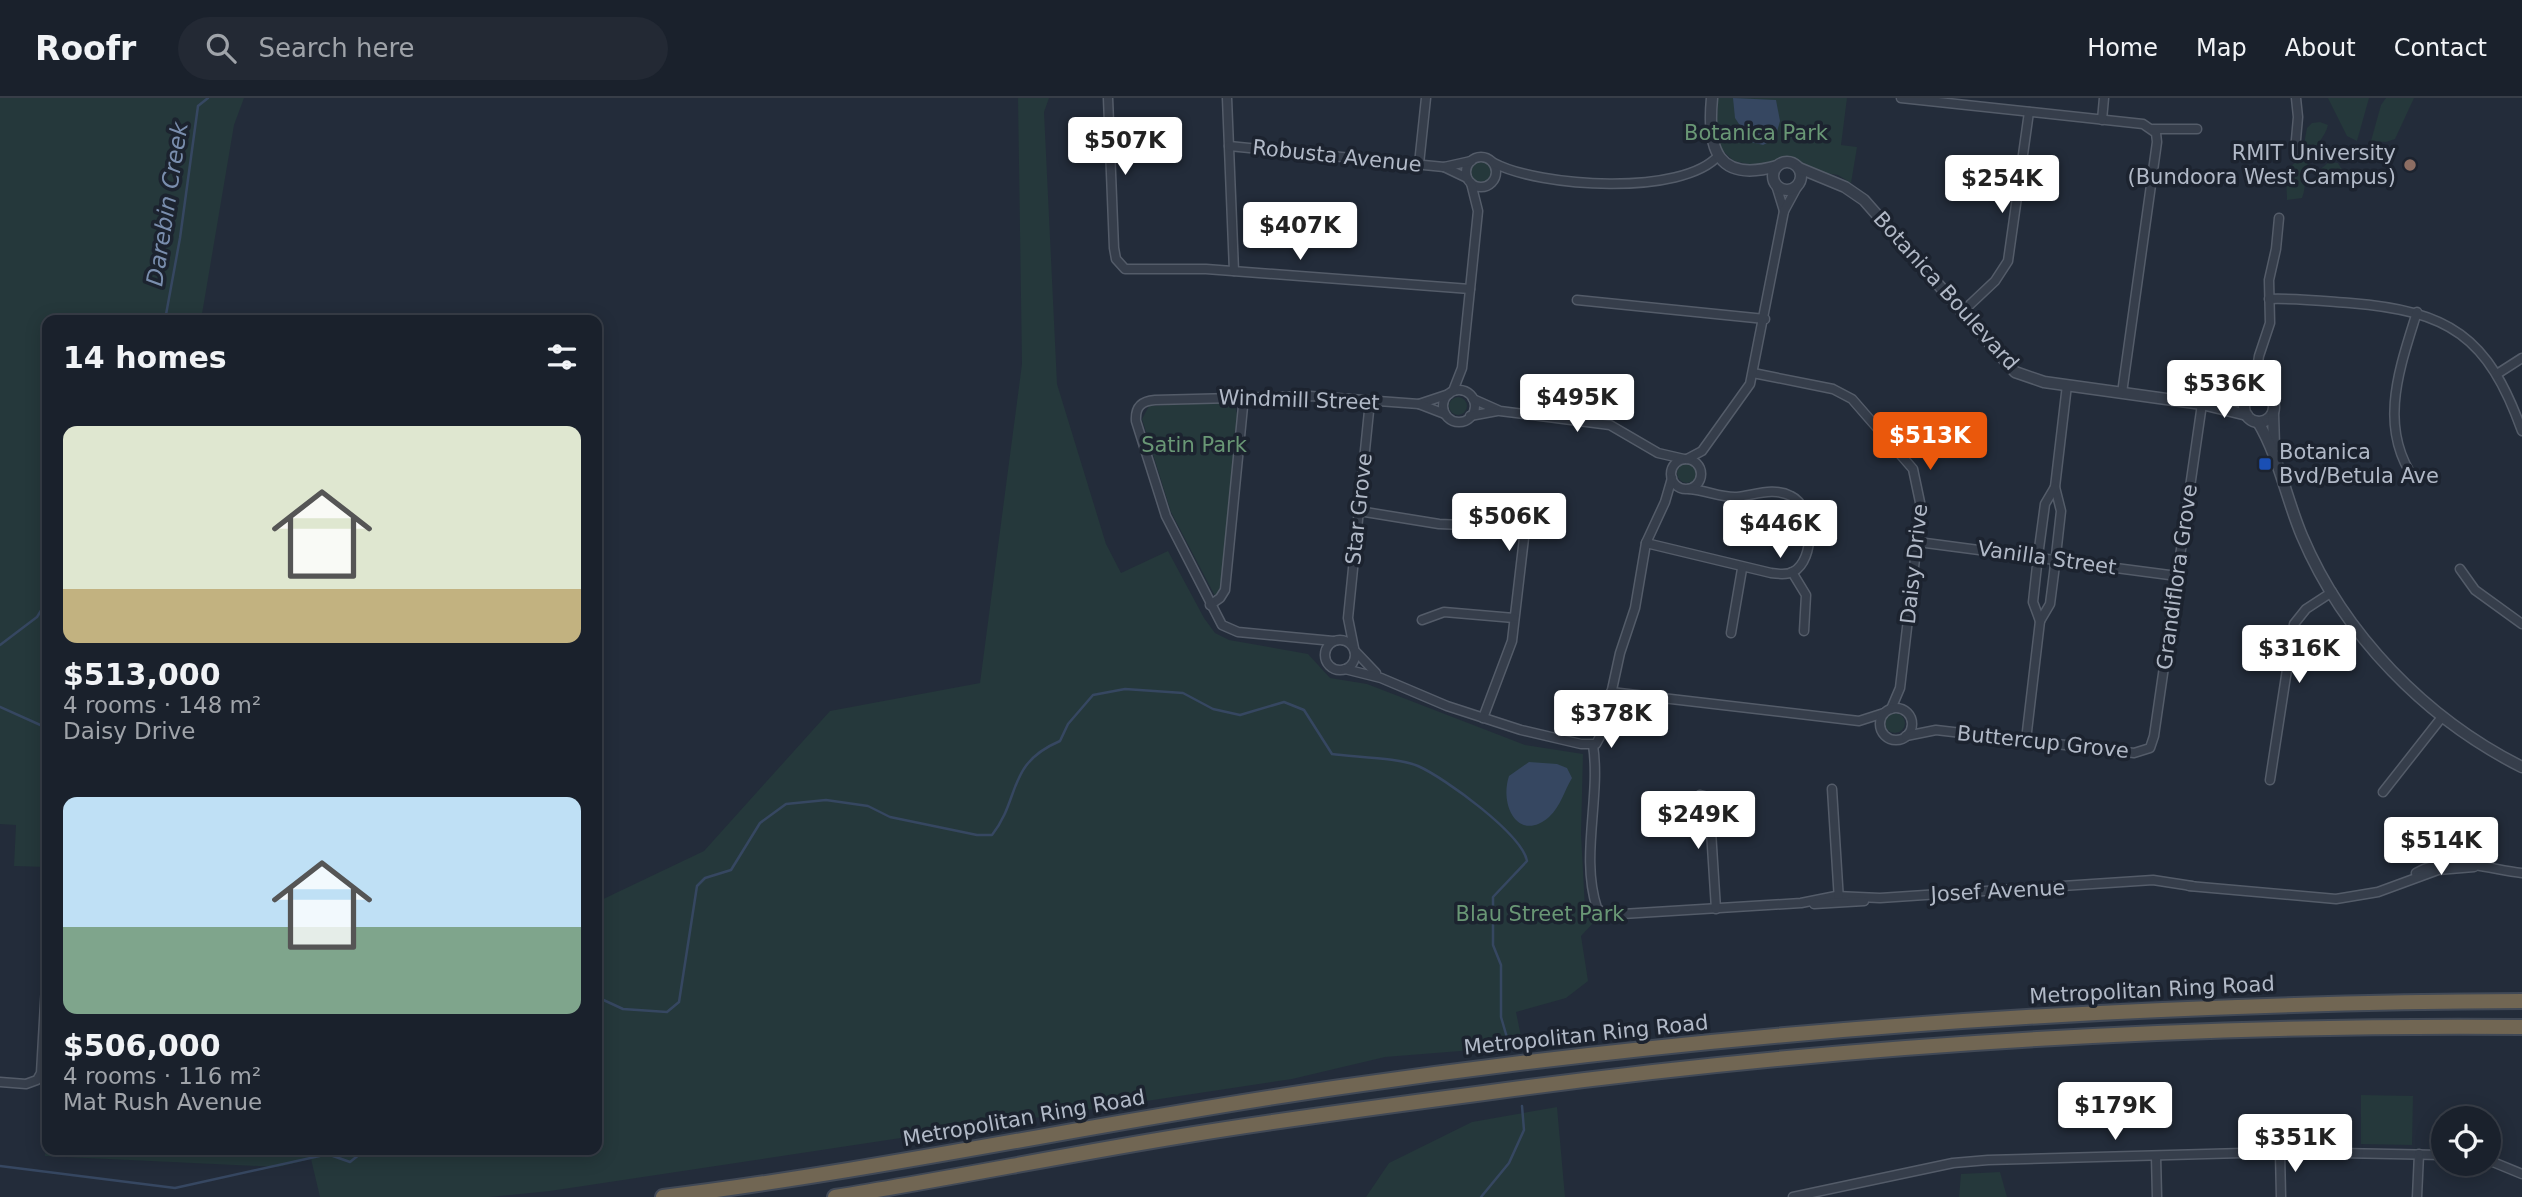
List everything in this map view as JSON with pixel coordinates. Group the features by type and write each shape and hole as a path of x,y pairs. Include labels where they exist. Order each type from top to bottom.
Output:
{"highway":[{"name":"Metropolitan Ring Road","path":"663,1197 1337,1087 1552,1059 1790,1034 2192,1007 2522,1001"},
{"name":"Metropolitan Ring Road","path":"835,1197 1190,1135 1558,1083 1856,1053 2081,1038 2323,1029 2522,1027"}],"street":[{"path":"1108,98 1114,248 1121,267 1130,270 1234,271 1470,289"},
{"path":"1227,98 1234,271"},
{"path":"1419,164 1426,98"},
{"path":"1712,98 1710,134 1719,155 1737,169 1756,172 1788,191 1821,178"},
{"path":"1901,98 2143,124 2153,129 2197,129"},
{"path":"2102,120 2104,98"},
{"path":"2295,151 2298,117 2296,98"},
{"path":"1961,313 1995,281 2008,261 2029,112"},
{"path":"2122,393 2157,142 2153,129"},
{"name":"Robusta Avenue","path":"1229,146 1444,167 1471,161"},
{"path":"1478,211 1466,169 1471,161 1485,157 1521,174 1634,184 1661,181 1704,169 1719,155"},
{"path":"1306,641 1325,657 1330,666 1381,678 1483,718 1540,735 1593,745 1602,737 1611,692 1635,608 1646,543 1665,502 1676,463 1702,451 1745,394 1753,373 1784,211 1802,176 1799,168 1788,162 1756,172"},
{"path":"1494,163 1496,172 1493,182 1478,211 1462,368 1444,401 1445,414 1458,421 1500,411 1610,425 1658,453 1696,463 1716,494"},
{"path":"1777,166 1775,183 1784,211"},
{"name":"Robusta Avenue","path":"1444,167 1469,181"},
{"name":"Botanica Boulevard","path":"1799,168 1845,187 1864,200 2015,372 2032,380 2202,404 2247,415"},
{"path":"1469,181 1483,187 1521,174"},
{"path":"2279,218 2269,280 2270,323 2259,356 2253,394 2245,403 2247,415 2258,422 2275,454 2303,537 2332,592 2386,664 2442,717 2522,766"},
{"path":"2269,299 2389,306 2417,312 2454,329 2468,340 2497,374 2522,431"},
{"path":"1577,300 1765,319"},
{"path":"2415,480 2402,454 2393,406 2396,379 2417,312"},
{"path":"2497,374 2522,358"},
{"path":"1462,368 1474,408 1471,416"},
{"path":"2258,370 2265,393 2273,402 2275,454"},
{"name":"Daisy Drive","path":"1753,373 1833,389 1863,409 1913,470 1921,495 1918,542 1900,688 1888,711"},
{"path":"2026,740 2040,621 2050,604 2056,558 2061,512 2055,487 2067,386"},
{"path":"1451,392 1463,391 1500,411"},
{"name":"Windmill Street","path":"1419,404 1451,392"},
{"path":"2253,394 2265,393"},
{"name":"Windmill Street","path":"1210,605 1161,502 1136,421 1139,405 1155,400 1281,395 1419,404 1445,414"},
{"path":"1244,396 1225,590 1220,598 1210,605 1222,625 1231,630 1306,641 1344,640 1381,678"},
{"name":"Star Grove","path":"1354,650 1348,618 1370,401"},
{"name":"Botanica Boulevard","path":"2202,404 2245,403"},
{"name":"Grandiflora Grove","path":"2150,748 2202,404"},
{"path":"2258,422 2266,420 2273,413"},
{"path":"1665,502 1698,484 1702,451"},
{"path":"1646,543 1708,556 1742,569 1779,574 1792,572 1799,566 1807,548 1808,519 1802,505 1791,496 1776,492 1736,497 1676,486 1658,453"},
{"path":"2040,621 2034,602 2038,556 2045,503 2055,487"},
{"path":"1359,512 1439,524 1484,524 1517,529 1524,538 1525,550 1516,589 1512,641 1483,718"},
{"name":"Vanilla Street","path":"1918,542 2177,576"},
{"path":"1731,633 1742,569"},
{"path":"2460,569 2475,590 2522,624"},
{"path":"1792,572 1806,596 1804,631"},
{"path":"2270,780 2294,624 2306,609 2332,592"},
{"path":"1422,620 1444,612 1514,618"},
{"name":"Star Grove","path":"1334,640 1348,618"},
{"path":"1325,657 1326,648 1334,640"},
{"path":"1345,669 1354,660 1354,650"},
{"name":"Daisy Drive","path":"1900,688 1907,713"},
{"path":"1611,692 1859,720 1896,740 1906,736 1911,729 1907,713 1888,711 1859,720"},
{"path":"1883,733 1880,723 1888,711"},
{"name":"Buttercup Grove","path":"1907,713 1936,730"},
{"path":"2384,792 2442,717"},
{"name":"Buttercup Grove","path":"1906,736 1936,730 2134,753 2150,748"},
{"name":"Josef Avenue","path":"1593,745 1590,834 1597,908 1606,915 1801,903 1838,897 1860,902 1880,898 2116,883 2192,886 2336,900 2378,892 2438,870 2474,867 2522,873"},
{"path":"1832,789 1838,897"},
{"path":"1700,795 1715,801 1733,803"},
{"path":"1715,801 1710,815 1716,909"},
{"path":"0,1082 26,1084 37,1080 41,1073 42,1056"},
{"path":"2280,1152 2281,1197"},
{"path":"1793,1197 1953,1163 2280,1152 2431,1155"},
{"path":"2417,1197 2418,1154"},
{"path":"2157,1156 2157,1197"},
{"path":"2501,1165 2522,1174"}],"green space":[{"path":"0,98 244,98 234,125 202,315 42,315 42,867 14,866 16,825 0,824"},
{"name":"Blau Street Park","path":"1018,98 1049,98 1044,112 1057,384 1106,544 1121,573 1168,551 1204,618 1215,633 1229,640 1308,654 1330,678 1367,684 1525,745 1583,754 1581,834 1585,909 1594,922 1581,936 1588,981 1566,998 1516,1012 1523,1046 1385,1057 1292,1079 550,1191 489,1197 320,1197 311,1159 278,1167 45,1156 602,1155 602,900 704,851 830,711 980,683 1022,364"},
{"name":"Botanica Park","path":"1718,98 1847,98 1841,145 1857,147 1851,183 1838,175 1813,171 1793,160 1782,159 1758,166 1734,161 1722,150 1716,137"},
{"path":"2328,98 2369,98 2357,141 2347,136"},
{"path":"2386,98 2414,98 2395,139 2386,142 2371,141 2381,105"},
{"path":"2312,123 2328,125 2309,159 2302,198 2287,200 2288,171 2301,161 2307,128"},
{"path":"1481,162 1488,165 1491,172 1488,179 1481,182 1474,179 1471,172 1474,165"},
{"path":"2329,162 2338,163 2344,173 2327,186 2321,186 2316,179 2317,172"},
{"path":"1454,397 1462,397 1467,406 1465,413 1454,415 1449,410 1449,402"},
{"name":"Satin Park","path":"1226,402 1235,406 1238,418 1220,591 1215,596 1171,512 1142,419 1149,406"},
{"path":"1687,463 1694,466 1697,473 1694,480 1687,483 1680,480 1677,473 1680,466"},
{"path":"1895,713 1902,716 1905,723 1902,730 1895,733 1888,730 1885,723 1888,716"},
{"path":"2361,1095 2413,1096 2412,1145 2361,1144"},
{"path":"1557,1107 1565,1197 1366,1197 1389,1163 1472,1122"},
{"path":"2000,1172 2007,1197 1959,1197 1961,1174"}],"water":[{"path":"1733,98 1776,100 1780,121 1775,139 1763,145 1751,142 1735,118"},
{"path":"1529,762 1557,764 1567,768 1572,778 1553,813 1538,824 1529,826 1514,818 1509,809 1507,787 1509,776"}],"waterway":[{"name":"Darebin Creek","path":"166,315 180,238 198,106 208,98"},
{"name":"Darebin Creek","path":"0,645 37,617 42,609"},
{"name":"Darebin Creek","path":"602,999 623,1009 667,1012 679,1002 697,886 705,878 731,870 760,823 786,804 826,800 868,806 890,817 977,835 992,835 1001,821 1022,771 1031,760 1060,741 1068,724 1093,695 1125,689 1183,693 1213,709 1240,715 1284,702 1304,710 1332,754 1389,759 1418,766 1463,794 1497,822 1512,836 1527,861 1493,897 1493,945 1501,965 1501,1017 1508,1041 1515,1049"},
{"name":"Darebin Creek","path":"0,707 42,726"},
{"name":"Darebin Creek","path":"1481,1197 1509,1163 1524,1130 1522,1106"},
{"path":"0,1166 175,1188 324,1155"},
{"name":"Darebin Creek","path":"330,1155 350,1162 359,1155"}],"place":[{"name":"RMIT University (Bundoora West Campus)","path":"2410,165"},
{"name":"Botanica Bvd/Betula Ave","path":"2265,464"}]}
